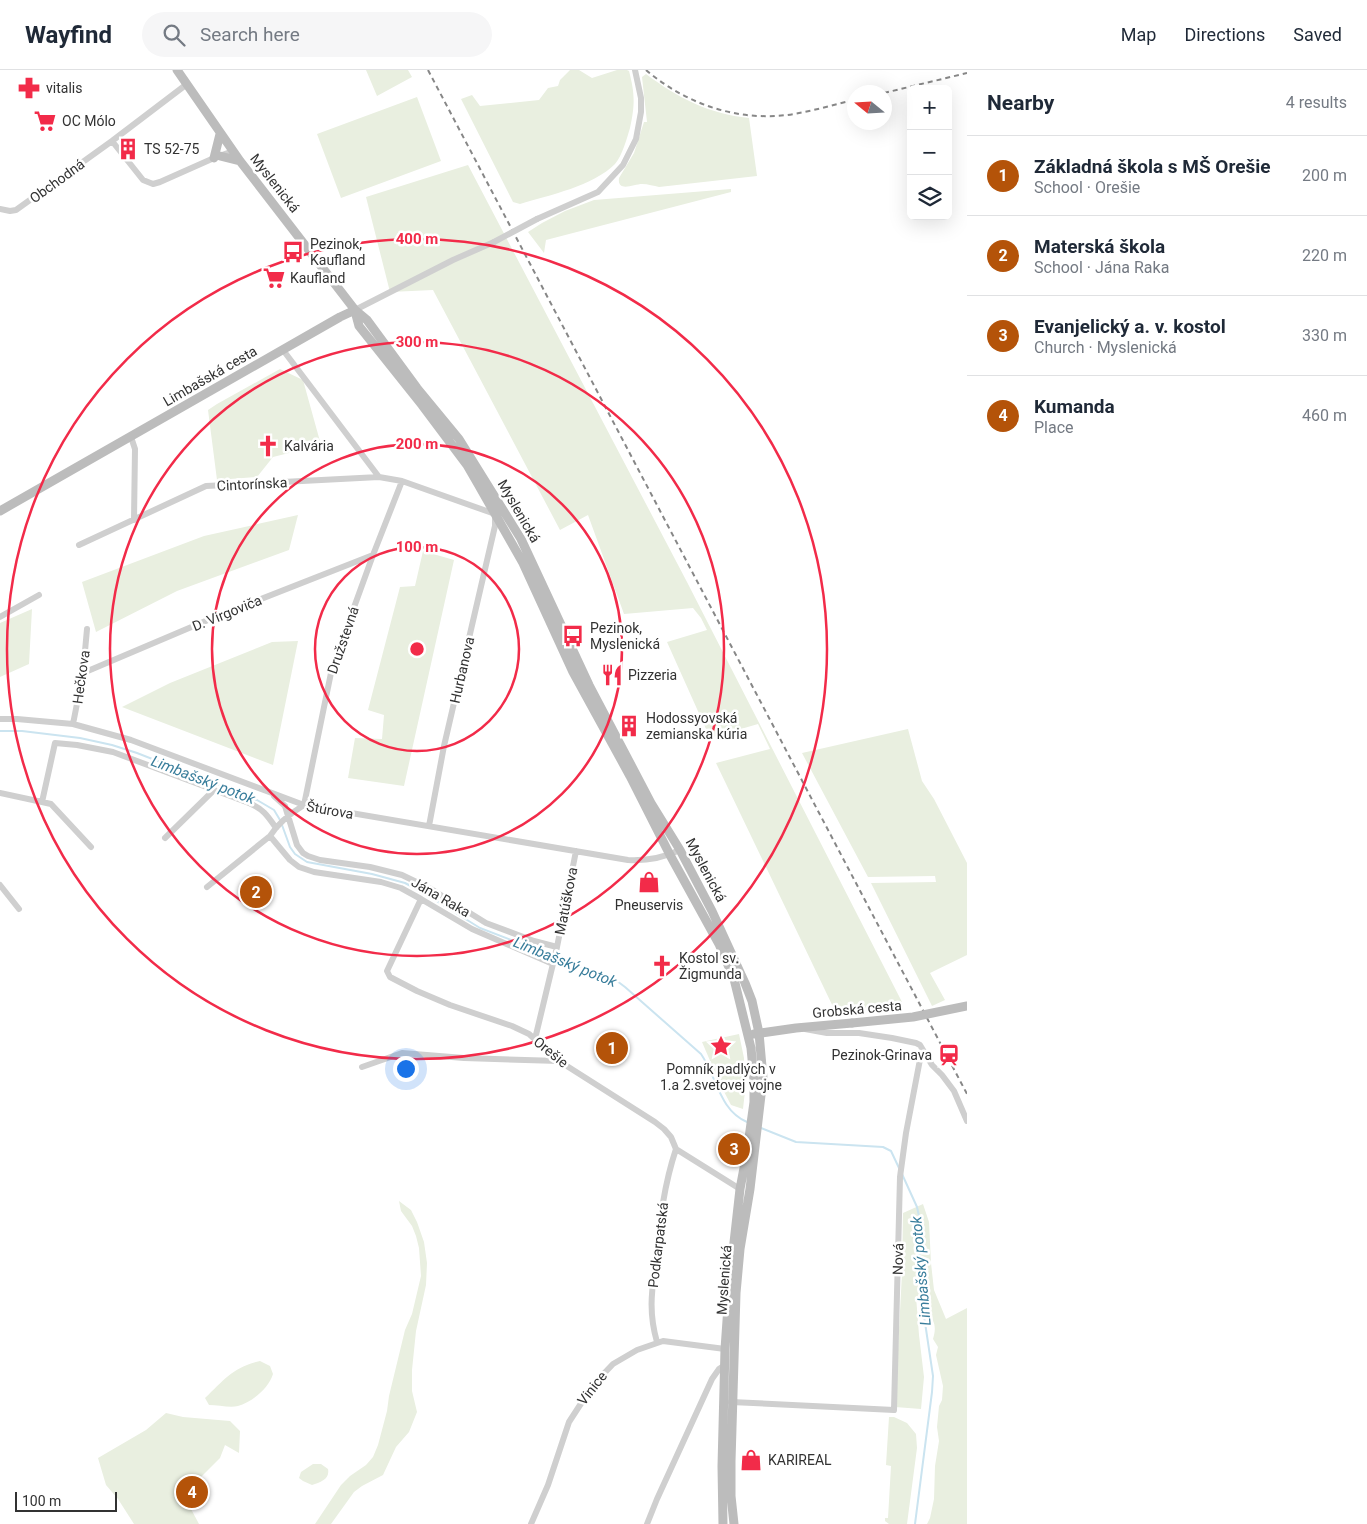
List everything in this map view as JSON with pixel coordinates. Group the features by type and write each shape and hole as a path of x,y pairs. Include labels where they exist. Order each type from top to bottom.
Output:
{"main road":[{"name":"Myslenická","path":"177,70 240,161 355,310 367,320 417,388 459,439 514,527 610,728 651,803 680,850 712,911 745,982 752,1001 759,1033 763,1078 754,1130 740,1189 730,1278 725,1349 734,1524"},
{"path":"220,134 217,157 240,161"},
{"name":"Myslenická","path":"355,310 359,326 467,466 495,514 523,563 573,672 727,960 734,979 748,1035 754,1080 756,1119"},
{"name":"Limbašská cesta","path":"0,511 355,310"},
{"name":"Grobská cesta","path":"748,1035 796,1028 913,1017 967,1006"},
{"name":"Myslenická","path":"723,1524 722,1466 728,1402 733,1378 736,1293 740,1249 754,1130"},
{"path":"725,1365 733,1378"}],"street":[{"path":"355,310 537,219 598,192 623,165 636,139 641,112 641,98 635,70"},
{"name":"Obchodná","path":"0,209 10,212 16,210 188,84"},
{"path":"112,141 143,180 153,184 233,151"},
{"path":"283,350 379,477"},
{"path":"131,437 135,449 134,520"},
{"name":"Cintorínska","path":"79,546 206,486 379,477 402,481 495,514"},
{"name":"Družstevná","path":"304,806 332,668 402,481"},
{"name":"Hurbanova","path":"429,826 444,746 496,526 495,514"},
{"name":"D. Virgoviča","path":"83,673 215,617 373,555"},
{"path":"0,617 39,595"},
{"name":"Hečkova","path":"73,724 83,673 87,629"},
{"name":"Štúrova","path":"0,719 73,724 131,740 304,806 618,858 653,859 670,855 680,850"},
{"path":"42,802 55,743 77,745 113,752 260,808 276,828"},
{"path":"165,838 214,790"},
{"path":"0,793 51,804 91,847"},
{"name":"Jána Raka","path":"272,794 285,806 297,845 308,856 320,860 402,875 431,889 486,923 556,949"},
{"path":"207,887 270,836 296,810 304,806"},
{"path":"270,836 299,868 381,882 401,888 472,929 553,963"},
{"name":"Matúškova","path":"535,1039 576,851"},
{"path":"0,885 19,909"},
{"name":"Orešie","path":"421,898 387,971 390,977 450,1005 529,1034 559,1061 655,1122 667,1133 676,1149 740,1189"},
{"path":"796,1028 827,1033 859,1033 916,1042 954,1091 967,1121"},
{"name":"Nová","path":"728,1402 894,1410 900,1177 922,1049"},
{"path":"362,1067 402,1053 464,1058 559,1061"},
{"name":"Podkarpatská","path":"657,1342 651,1317 652,1292 665,1189 676,1149"},
{"name":"Vinice","path":"531,1524 548,1485 569,1422 599,1377 613,1364 637,1350 657,1342 668,1341 725,1349"},
{"path":"647,1524 712,1379 719,1369 725,1365"}],"green space":[{"path":"366,70 408,70 412,77 377,96"},
{"path":"570,70 579,70 592,78 617,70 629,71 633,93 633,113 622,152 618,161 606,172 583,184 520,204 513,202 461,99 472,95 480,106 539,100 548,88 558,86 560,80"},
{"path":"646,74 694,104 721,113 749,118 757,176 659,187 644,184 627,187 621,185 619,178 634,153 644,122 647,122 642,77"},
{"path":"417,97 441,161 341,198 317,134"},
{"path":"468,165 687,582 902,1002 836,1013 716,763 770,749 758,724 710,738 667,642 707,630 701,618 693,608 624,614 588,515 560,530 433,290 390,292 366,197"},
{"path":"731,189 731,192 546,240 544,253 528,232 565,211 594,200"},
{"path":"280,369 303,380 321,445 273,457 257,477 217,480 208,410"},
{"path":"298,515 289,550 177,591 96,632 82,582 204,536"},
{"path":"423,551 454,560 404,786 348,778 355,738 382,739 384,715 368,710 400,587 415,586"},
{"path":"32,609 29,664 0,677 0,623"},
{"path":"298,641 273,765 122,707 170,683 272,642"},
{"path":"908,729 922,781 934,799 967,863 967,955 930,973 945,1000 932,1006 871,883 936,882 935,876 868,877 802,753"},
{"path":"739,1034 744,1058 745,1091 743,1109 731,1105 702,1042"},
{"path":"399,1201 411,1210 417,1222 424,1242 427,1263 426,1285 416,1331 412,1370 412,1391 417,1412 409,1432 396,1447 383,1475 354,1492 331,1524 315,1524 341,1485 373,1457 387,1411 405,1330 412,1314 421,1276 416,1236 412,1226 401,1211"},
{"path":"923,1204 929,1222 934,1290 946,1319 967,1308 967,1524 927,1524 934,1499 935,1466 939,1441 937,1427 943,1386 936,1355 938,1347 933,1339 934,1322 927,1313 926,1300 916,1296 924,1377 921,1409 895,1407 903,1213"},
{"path":"260,1361 270,1366 273,1374 268,1384 259,1394 238,1406 209,1405 205,1398 224,1380 243,1367"},
{"path":"166,1413 183,1417 230,1421 240,1431 239,1453 225,1445 220,1458 188,1490 191,1509 199,1524 134,1524 118,1499 106,1485 98,1458 146,1430"},
{"path":"889,1417 894,1417 907,1423 916,1434 917,1448 907,1524 889,1524 885,1521 885,1518 888,1518 891,1466 886,1465"},
{"path":"313,1464 321,1464 328,1469 328,1475 324,1480 312,1485 299,1478 301,1472"}],"waterway":[{"name":"Limbašský potok","path":"0,731 22,731 80,738 112,745 257,800 274,810 280,820"},
{"name":"Limbašský potok","path":"282,825 290,847 295,854 307,862 372,874 405,883 480,928 553,956"},
{"name":"Limbašský potok","path":"557,958 617,981 625,987 701,1054 730,1110 747,1122"},
{"name":"Limbašský potok","path":"761,1128 796,1142 883,1147 891,1151 899,1168"},
{"name":"Limbašský potok","path":"902,1174 917,1207 919,1216 920,1289 933,1376 915,1524"}],"railway":[{"path":"428,70 967,1094"},
{"path":"646,70 661,82 695,101 712,108 749,115 787,115 847,102"},
{"path":"892,91 967,73"}],"place":[{"name":"vitalis","path":"29,88"},
{"name":"OC Mólo","path":"45,121"},
{"name":"TS 52-75","path":"128,149"},
{"name":"Pezinok, Kaufland","path":"293,252"},
{"name":"Kaufland","path":"274,278"},
{"name":"Kalvária","path":"268,446"},
{"name":"Pezinok, Myslenická","path":"573,636"},
{"name":"Pizzeria","path":"612,675"},
{"name":"Hodossyovská zemianska kúria","path":"629,726"},
{"name":"Pneuservis","path":"649,882"},
{"name":"Materská škola","path":"256,892"},
{"name":"Kostol sv. Žigmunda","path":"662,966"},
{"name":"Pomník padlých v 1.a 2.svetovej vojne","path":"721,1046"},
{"name":"Základná škola s MŠ Orešie","path":"612,1048"},
{"name":"Pezinok-Grinava","path":"949,1055"},
{"name":"Evanjelický a. v. kostol","path":"734,1149"},
{"name":"KARIREAL","path":"751,1460"},
{"name":"Kumanda","path":"192,1492"}]}
